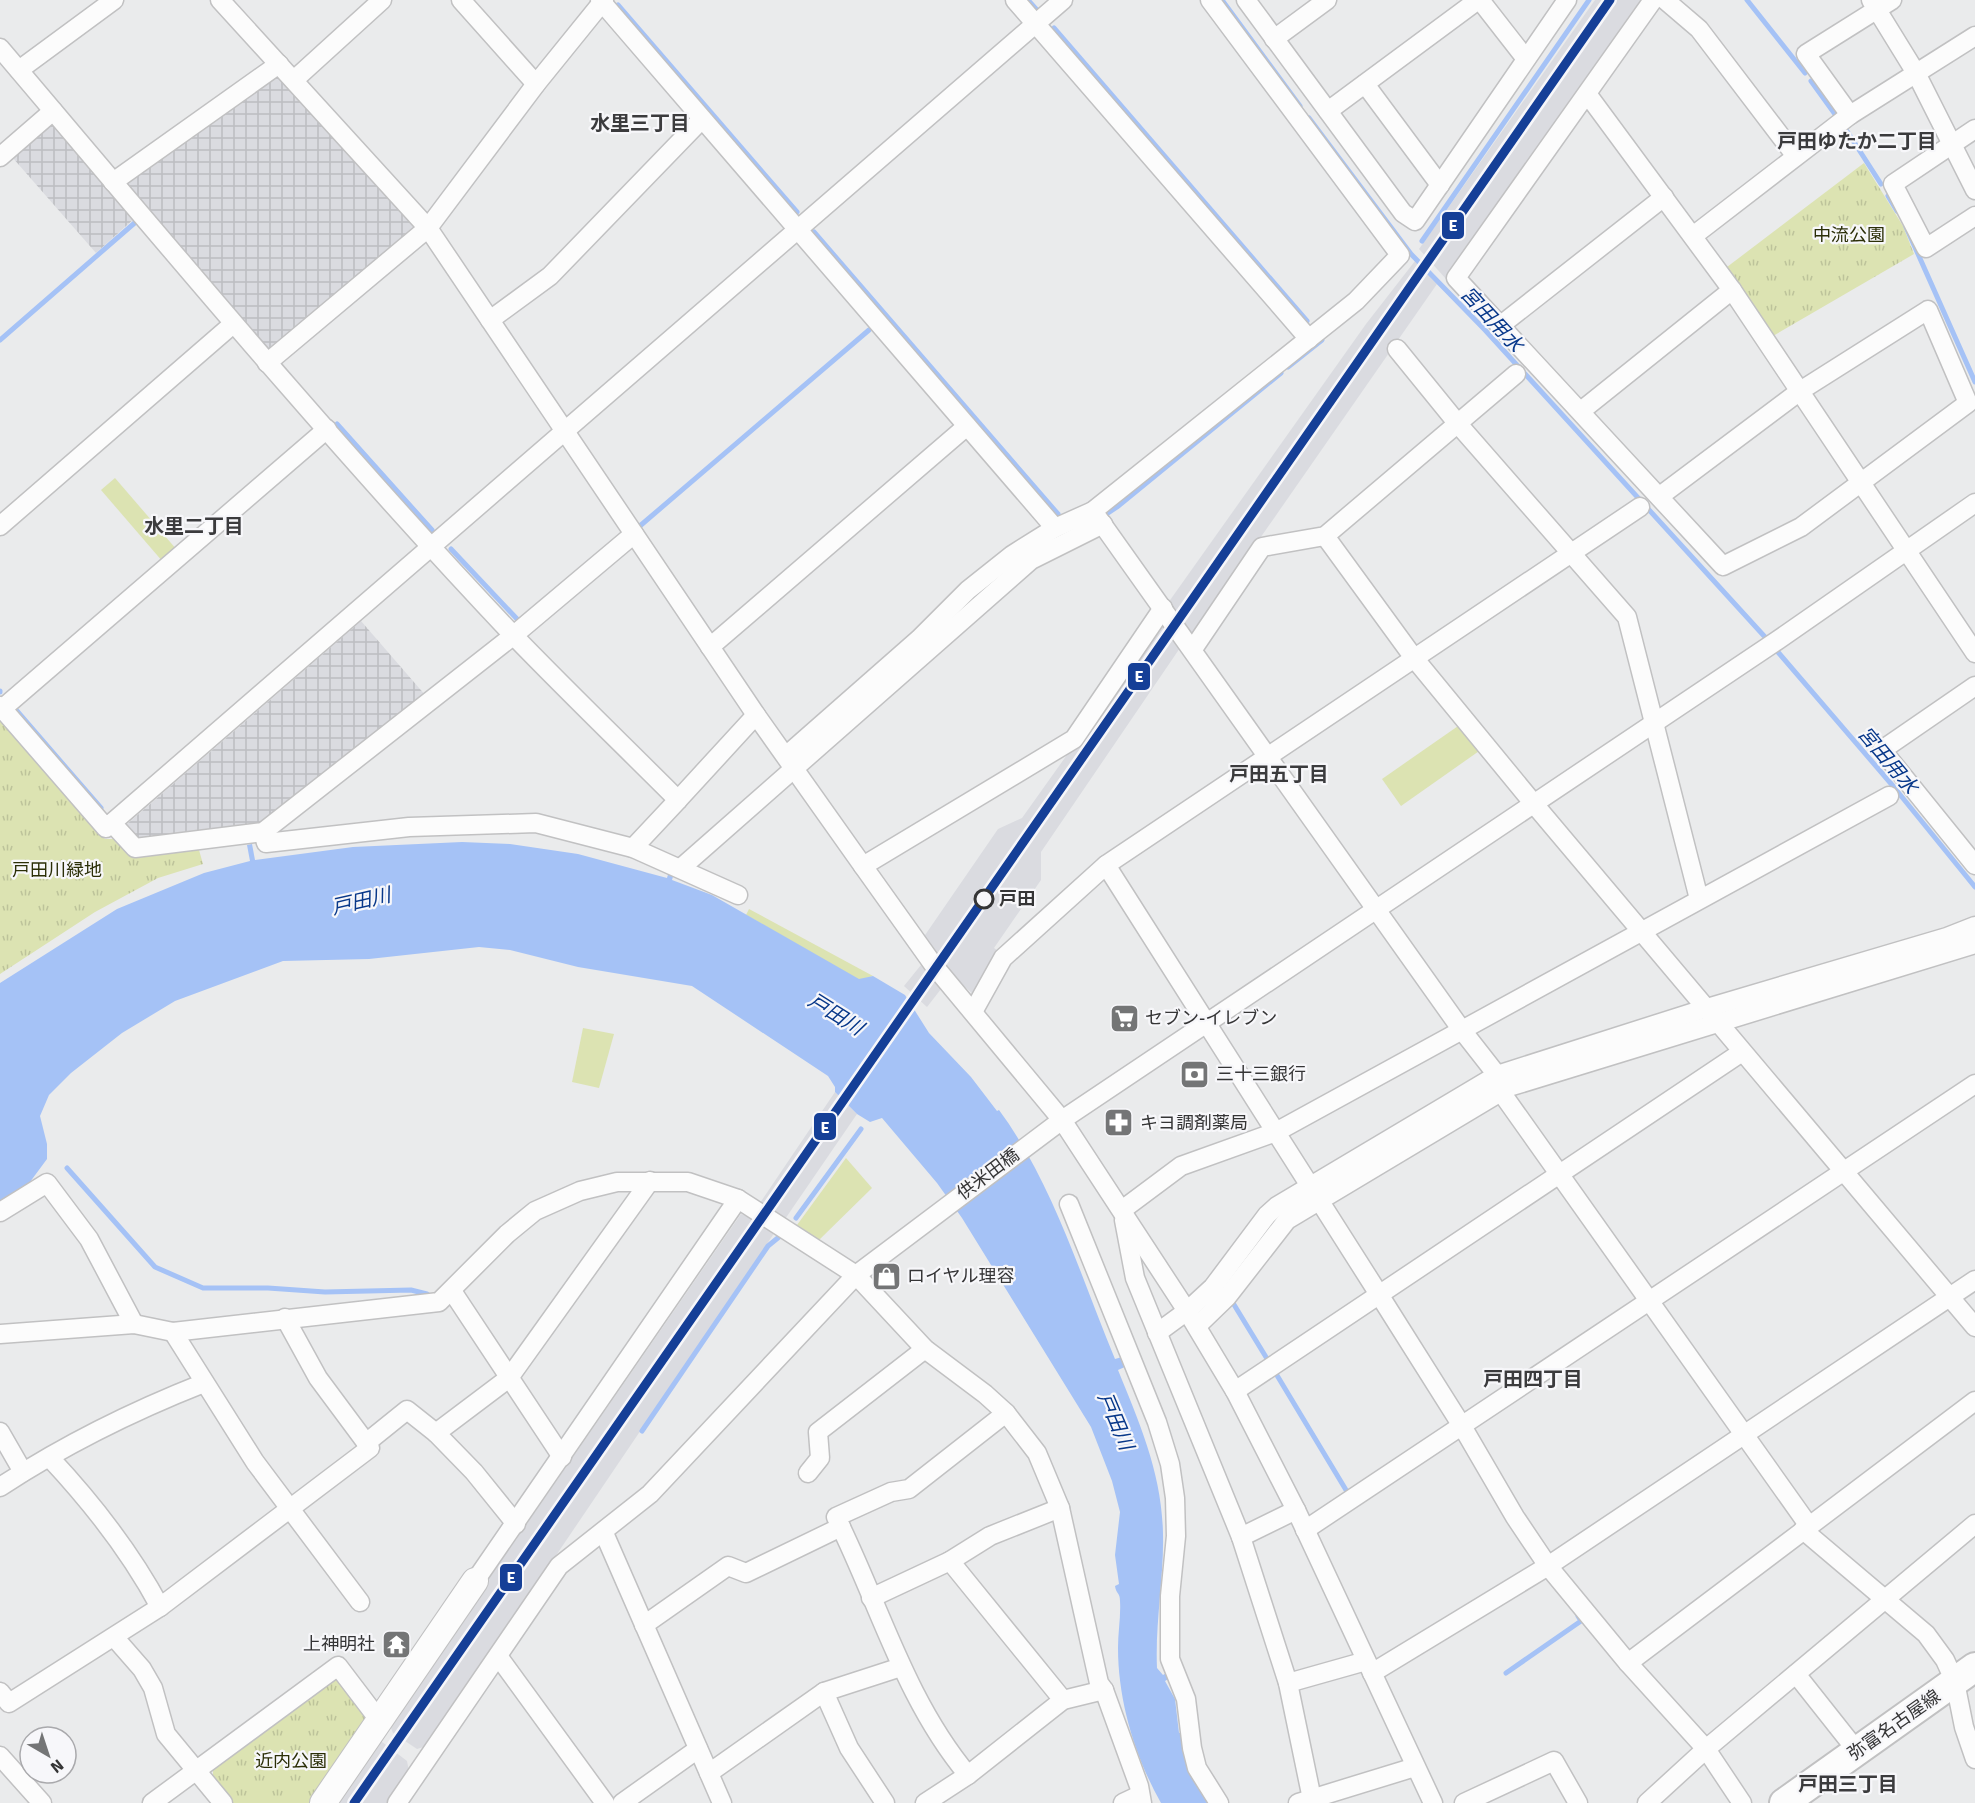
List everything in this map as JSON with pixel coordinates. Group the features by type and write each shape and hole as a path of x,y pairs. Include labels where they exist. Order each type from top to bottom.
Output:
{"main road":[{"name":"弥富名古屋線","path":"1784,1803 1965,1674"}],"street":[{"path":"19,70 114,0"},
{"path":"220,0 428,228 756,715 791,761 863,866 935,967 1062,1120 1192,1319 1235,1391 1296,1510 1433,1803"},
{"path":"294,80 382,0"},
{"path":"461,0 536,84"},
{"path":"1016,0 1309,339"},
{"path":"327,429 1,708 106,828 566,433 1063,0"},
{"path":"791,761 1030,560 1098,518 1356,301 1400,255 1210,0"},
{"path":"1246,0 1403,213 1414,221 1567,0"},
{"path":"1274,39 1327,0"},
{"path":"1328,111 1479,0 1526,59"},
{"path":"1653,0 1456,279 1723,566 1801,527 1968,403 1928,310 1800,391 1660,496"},
{"path":"1665,0 1699,29 1795,155"},
{"path":"267,363 428,228 536,84 602,1 1055,528"},
{"path":"1850,115 1806,54 1880,3 1975,190"},
{"path":"1693,236 1833,125 1975,36"},
{"path":"0,48 233,324 432,547 513,635 678,801"},
{"path":"113,182 279,64"},
{"path":"1365,84 1440,185"},
{"path":"1588,95 1732,290 1975,652"},
{"path":"0,157 53,111"},
{"path":"490,320 550,276 702,119"},
{"path":"1975,129 1893,184 1926,249 1975,216"},
{"path":"1501,325 1664,197"},
{"path":"1581,411 1732,290"},
{"path":"0,526 233,324"},
{"path":"1397,349 1458,424 1627,617 1699,899"},
{"path":"1193,649 1262,546 1325,536 1516,374"},
{"path":"710,647 967,426"},
{"name":"供米田橋","path":"397,1803 559,1566 604,1533 657,1487 856,1275 1062,1120 1376,907 1778,640 1975,502"},
{"path":"973,1012 1003,958 1106,865 1640,507"},
{"path":"681,868 968,590 1012,555 1055,528 1098,518"},
{"path":"1098,518 1376,907 1806,1528 1926,1634 1946,1660 1965,1674 1964,1727 1975,1759"},
{"path":"112,823 135,848 263,832 513,635 634,534"},
{"path":"1325,536 1414,658 1641,932 1975,1327"},
{"path":"863,866 1074,739 1163,608"},
{"path":"1975,686 1882,750 1975,865"},
{"path":"633,848 756,715"},
{"path":"1122,1210 1182,1166 1276,1132 1888,796"},
{"path":"263,832 267,843 409,827 536,823 633,848 738,895"},
{"path":"1106,865 1462,1426 1515,1517 1548,1566 1628,1663 1706,1749 1742,1803"},
{"path":"1160,1341 1227,1297 1281,1226 1314,1193 1499,1084 1713,1015 1975,926"},
{"path":"1713,1015 1975,944"},
{"path":"1235,1391 1742,1052"},
{"path":"1305,1530 1975,1084"},
{"path":"436,1433 509,1378 651,1180"},
{"path":"0,1334 134,1324 173,1332 439,1302 507,1234 535,1211 580,1191 617,1182 651,1180 688,1182 738,1199 856,1275 925,1349 985,1394 1006,1413 1037,1453 1060,1508 1099,1683 1104,1690 1139,1786 1141,1799 1123,1803"},
{"path":"0,1212 47,1184 89,1239 134,1324"},
{"path":"323,1803 738,1199"},
{"path":"1069,1204 1157,1422 1170,1464 1175,1498 1176,1536 1170,1596 1170,1659 1186,1699 1197,1767 1219,1803"},
{"path":"1122,1210 1135,1278 1241,1537 1288,1683 1305,1801 1415,1767"},
{"path":"1288,1683 1369,1667 1548,1566 1975,1280"},
{"path":"452,1291 562,1457"},
{"path":"3,1703 114,1637 160,1606 370,1448 318,1378 285,1318"},
{"path":"173,1332 288,1509 360,1602"},
{"path":"808,1473 820,1458 818,1432 925,1349"},
{"path":"0,1487 23,1472 141,1410 204,1383"},
{"path":"1628,1663 1975,1401"},
{"path":"366,1443 407,1410 436,1433 474,1472 516,1524"},
{"path":"968,1775 946,1749 902,1667 836,1517 891,1492 909,1489 1006,1413"},
{"path":"0,1432 23,1472"},
{"path":"50,1458 116,1535 140,1569 160,1606"},
{"path":"871,1598 950,1561 990,1536 1060,1508"},
{"path":"1241,1537 1296,1510"},
{"path":"1647,1803 1706,1749 1975,1524"},
{"path":"644,1625 728,1566 746,1573 841,1527"},
{"path":"604,1533 722,1803"},
{"path":"950,1561 1064,1700"},
{"path":"114,1637 142,1669 153,1688 166,1734 223,1803"},
{"path":"498,1656 605,1803"},
{"path":"152,1803 338,1666 379,1720"},
{"path":"709,1773 824,1692 902,1667"},
{"path":"1796,1674 1857,1751"},
{"path":"926,1803 968,1775 1064,1700 1104,1690"},
{"path":"824,1692 849,1748 885,1803"},
{"path":"622,1803 698,1749"},
{"path":"0,1756 42,1803"},
{"path":"1464,1803 1554,1761 1578,1803"}],"shaded area":[{"path":"1595,0 1642,0 1446,279 1419,249"},
{"path":"274,70 418,224 410,236 270,352 266,352 127,183"},
{"path":"49,123 54,124 135,218 96,253 12,157"},
{"path":"1415,261 1437,284 1192,636 1168,603 1366,324"},
{"path":"1163,620 1182,645 1041,852 1041,880 994,948 1001,953 975,996 923,938 998,829 1022,818"},
{"path":"361,621 426,696 262,824 137,841 126,825"},
{"path":"921,965 941,989 927,1007 904,986"},
{"path":"835,1092 857,1114 783,1222 758,1206"},
{"path":"741,1214 777,1229 427,1746 417,1749 393,1733 389,1723"},
{"path":"382,1742 407,1761 409,1772 388,1803 332,1803 373,1744"}],"green space":[{"name":"中流公園","path":"1864,163 1903,226 1914,254 1773,336 1727,267"},
{"path":"115,478 177,550 163,562 101,490"},
{"name":"戸田川緑地","path":"0,720 105,839 119,839 130,854 199,850 203,864 158,878 95,912 0,974"},
{"path":"1461,724 1482,749 1401,806 1382,779"},
{"path":"749,909 873,976 859,980 746,915"},
{"path":"583,1028 614,1034 599,1088 572,1082"},
{"path":"846,1158 872,1188 819,1240 797,1225"},
{"name":"近内公園","path":"339,1679 364,1716 366,1725 312,1803 233,1803 213,1778 213,1768 330,1680"}],"water":[{"name":"戸田川","path":"462,842 510,844 578,854 667,878 669,871 674,873 672,880 712,895 859,979 873,976 905,995 929,1033 971,1077 997,1111 999,1110 1018,1138 1050,1199 1115,1359 1122,1357 1127,1366 1118,1370 1148,1450 1162,1512 1163,1551 1157,1668 1163,1675 1168,1672 1170,1678 1165,1681 1175,1699 1179,1733 1183,1732 1184,1740 1181,1742 1193,1776 1210,1803 1161,1803 1143,1767 1130,1728 1121,1688 1118,1642 1120,1607 1115,1586 1119,1584 1115,1555 1120,1512 1112,1481 1091,1427 962,1218 937,1183 882,1118 870,1122 857,1114 835,1092 835,1087 828,1076 692,986 578,967 510,950 479,947 369,959 283,961 175,1001 122,1033 71,1073 49,1095 40,1116 47,1144 47,1159 30,1182 0,1203 0,983 117,909 204,873 250,861 247,845 252,844 255,860 353,847"}],"waterway":[{"path":"1028,0 1036,9"},
{"name":"宮田用水","path":"1222,0 1300,106"},
{"path":"1422,241 1589,0"},
{"path":"1747,0 1805,73"},
{"path":"618,5 797,212"},
{"path":"1054,28 1307,321"},
{"path":"1811,81 1881,184"},
{"name":"宮田用水","path":"1309,118 1411,254 1485,330 1765,637"},
{"path":"1888,196 1897,211"},
{"path":"0,340 138,220"},
{"path":"1906,227 1975,382"},
{"path":"814,232 1058,514"},
{"path":"641,525 869,330"},
{"path":"1288,367 1322,340"},
{"path":"1102,517 1281,373"},
{"path":"337,424 432,530"},
{"path":"451,549 518,620"},
{"path":"965,605 983,590"},
{"name":"宮田用水","path":"1777,651 1893,786 1975,887"},
{"path":"17,711 101,808"},
{"path":"796,1218 861,1129"},
{"path":"67,1168 155,1267 203,1288 268,1288 325,1292 411,1290 427,1294"},
{"path":"642,1431 768,1246 779,1237"},
{"path":"1233,1303 1269,1362"},
{"path":"1275,1372 1346,1490"},
{"path":"1506,1673 1581,1621 1578,1616"}],"transit line":[{"name":"E","path":"354,1803 1610,0"}],"place":[{"name":"戸田","path":"984,899"},
{"name":"セブン-イレブン","path":"1124,1018"},
{"name":"三十三銀行","path":"1195,1074"},
{"name":"キヨ調剤薬局","path":"1119,1123"},
{"name":"ロイヤル理容","path":"886,1276"},
{"name":"上神明社","path":"396,1644"}],"district":[{"name":"水里三丁目","path":"640,123"},
{"name":"戸田ゆたか二丁目","path":"1857,141"},
{"name":"水里二丁目","path":"194,526"},
{"name":"戸田五丁目","path":"1279,774"},
{"name":"戸田四丁目","path":"1533,1379"},
{"name":"戸田三丁目","path":"1848,1784"}]}
